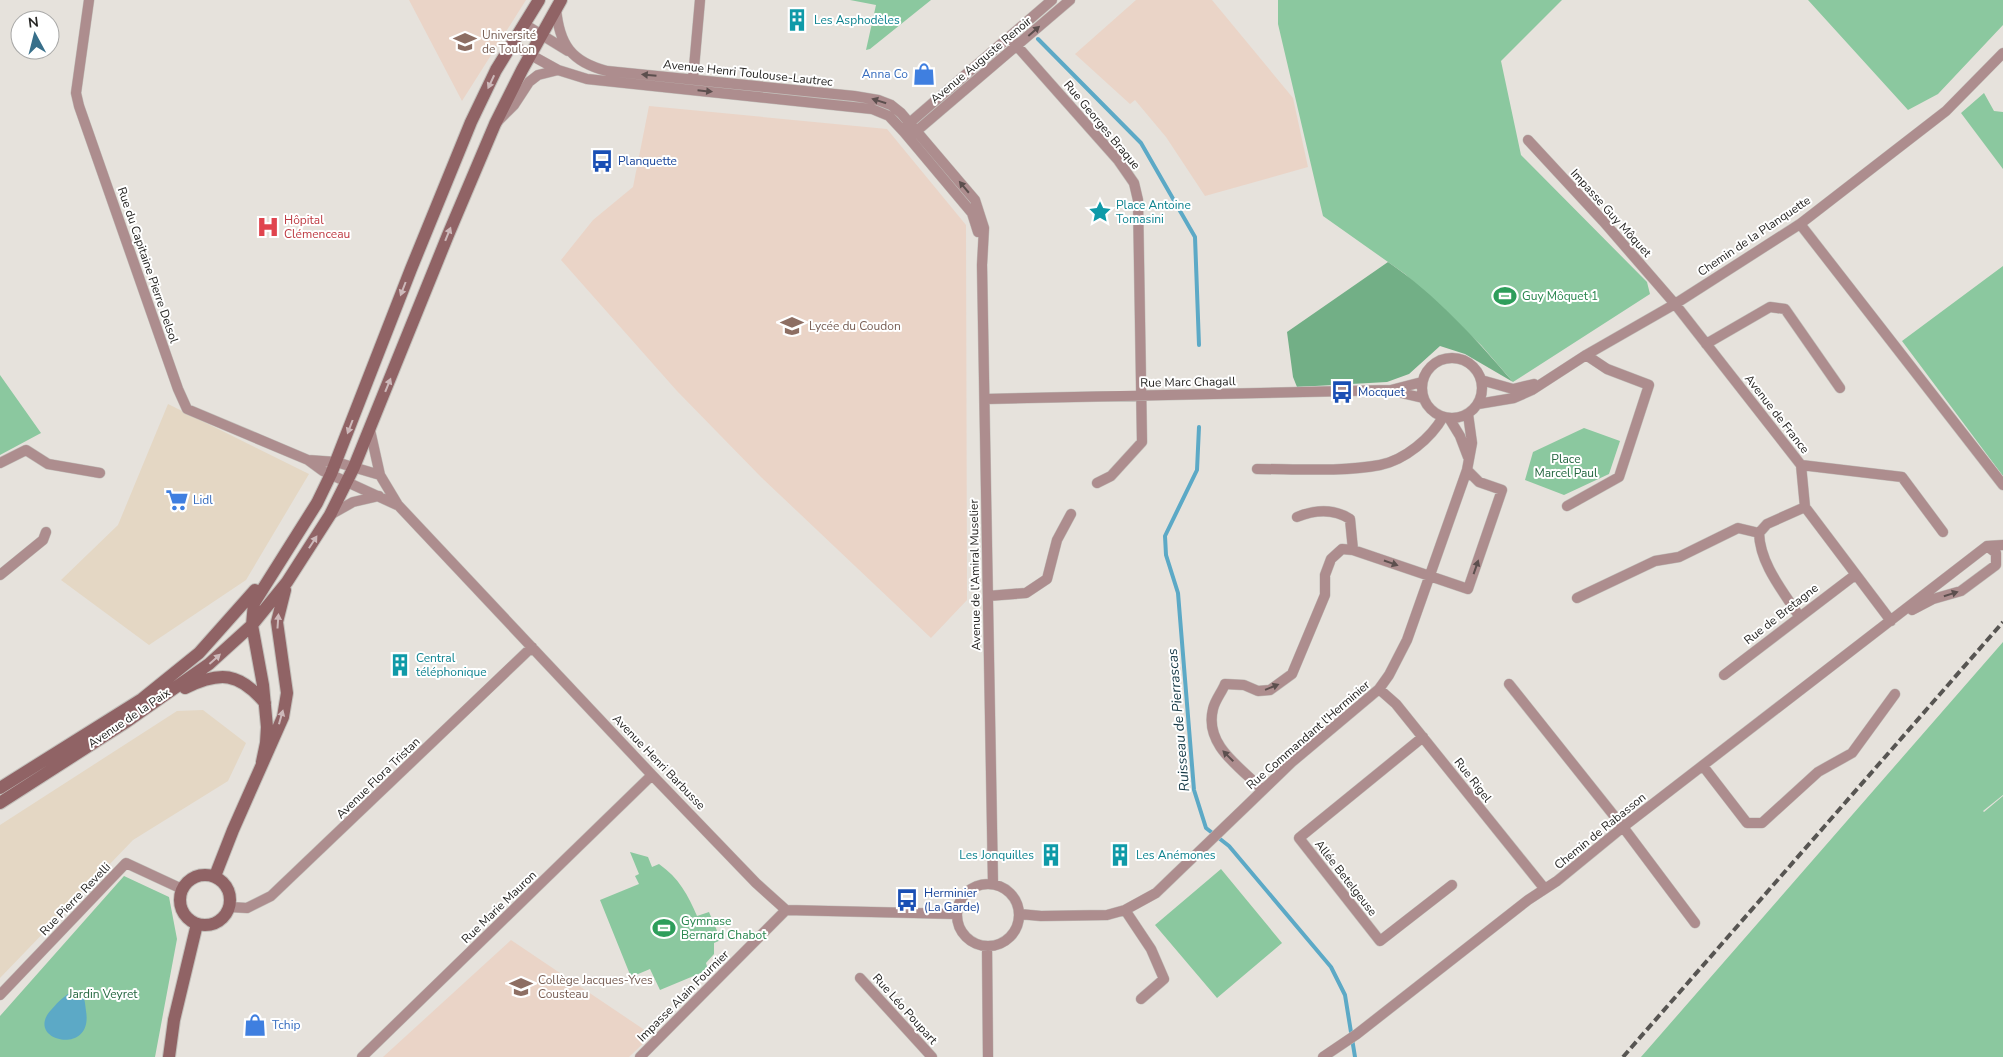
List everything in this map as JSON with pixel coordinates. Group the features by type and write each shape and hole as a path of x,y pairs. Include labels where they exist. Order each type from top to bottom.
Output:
{"main road":[{"path":"262,762 266,743 265,703 252,625 254,603 317,503 334,468 411,269 472,122 496,70 538,0"},
{"path":"215,876 262,762 272,745 282,717 287,693 277,622 287,582 330,515 348,482 448,235 496,124 530,55 559,4"},
{"name":"Avenue de la Paix","path":"0,788 142,699 199,653 244,603 286,551"},
{"name":"Avenue de la Paix","path":"0,803 151,705 209,664 252,625 287,582"},
{"path":"151,705 197,682 221,676 239,680 265,703"},
{"path":"200,875 215,876 222,880 230,892 230,907 226,914 213,924 197,924 183,914 179,897 182,889 192,877 200,875"},
{"path":"169,1057 174,1020 197,924"}],"street":[{"name":"Rue du Capitaine Pierre Delsol","path":"89,0 76,93 79,106 178,389 187,409 308,460 334,468"},
{"path":"693,80 700,0"},
{"name":"Avenue Auguste Renoir","path":"909,130 1009,37 1052,0"},
{"name":"Avenue Auguste Renoir","path":"909,130 1016,46 1070,0"},
{"name":"Avenue Henri Toulouse-Lautrec","path":"559,4 559,33 571,53"},
{"name":"Avenue Henri Toulouse-Lautrec","path":"524,24 593,68 871,98 891,105 909,130"},
{"name":"Rue Georges Braque","path":"1009,37 1118,160 1134,184 1138,200 1143,395 1142,442 1111,476 1097,482"},
{"name":"Avenue Henri Toulouse-Lautrec","path":"511,44 558,70 587,79 872,109 889,116 909,130"},
{"name":"Chemin de la Planquette","path":"1990,69 2003,48"},
{"name":"Chemin de la Planquette","path":"1478,404 1514,398 1532,390 1540,383 1586,355 1675,304 1800,224 1946,111 1990,69 2003,53"},
{"path":"496,124 514,106 533,78 551,70 558,70"},
{"name":"Avenue de l'Amiral Muselier","path":"909,130 978,207 984,228 982,265 986,399 993,884"},
{"name":"Impasse Guy Môquet","path":"1528,140 1603,221 1675,304"},
{"path":"1800,224 2003,484"},
{"name":"Avenue de France","path":"1675,304 1801,465 1805,507"},
{"path":"1706,344 1770,307 1785,309 1840,388"},
{"path":"1567,506 1619,477 1649,385 1607,369 1586,355"},
{"path":"1257,469 1322,469 1381,464 1419,446 1446,418 1468,414 1478,404 1481,396 1481,380 1472,365 1464,361 1447,358 1431,366 1422,382 1423,398 1431,410 1446,418 1460,436 1468,465 1479,482 1502,490 1468,589 1353,550 1342,550 1332,559 1325,575 1325,595 1292,674 1270,690 1258,690 1244,685 1225,684 1214,708 1211,730 1219,747 1263,790"},
{"name":"Chemin de la Planquette","path":"1481,380 1513,389 1540,383"},
{"name":"Rue Marc Chagall","path":"986,399 1391,390 1422,382"},
{"name":"Rue Marc Chagall","path":"1391,390 1423,398"},
{"name":"Rue Commandant l'Herminier","path":"1019,914 1107,915 1125,910 1156,893 1292,762 1379,689 1389,676 1407,640 1468,465 1472,443 1468,414"},
{"name":"Avenue Henri Barbusse","path":"370,430 380,475 398,505 652,775 756,883 786,910"},
{"path":"0,463 26,450 48,464 100,473"},
{"path":"1801,465 1902,477 1943,532"},
{"path":"334,468 354,467 380,475"},
{"name":"Avenue Henri Barbusse","path":"334,468 348,482 398,505"},
{"path":"330,515 353,502 380,496"},
{"path":"1799,616 1759,547 1759,534 1767,524 1805,507 1891,622"},
{"path":"1297,517 1312,512 1328,511 1344,515 1350,519 1353,550"},
{"path":"988,596 1026,593 1047,579 1057,540 1071,514"},
{"path":"1578,598 1655,561 1679,557 1738,528 1759,534"},
{"path":"0,561 4,572 43,540 46,532"},
{"path":"1987,546 2003,545"},
{"name":"Chemin de Rabasson","path":"1323,1057 1544,888 1557,881 1623,827 1987,546 1996,552 2000,559 1996,565 1961,591 1933,599 1891,622"},
{"name":"Rue de Bretagne","path":"1724,675 1855,575"},
{"name":"Avenue Flora Tristan","path":"230,907 247,908 271,896 532,647"},
{"path":"1509,684 1623,827 1695,923"},
{"name":"Rue Rigel","path":"1379,689 1396,704 1544,888"},
{"path":"1704,766 1747,823 1762,823 1818,772 1852,753 1895,694"},
{"name":"Allée Betelgeuse","path":"1423,737 1299,838 1380,941 1452,885"},
{"name":"Rue Marie Mauron","path":"362,1057 652,775"},
{"name":"Rue Pierre Revelli","path":"0,995 126,864 182,889"},
{"path":"993,884 1008,891 1014,898 1019,914 1017,924 1006,940 987,946 972,942 965,937 957,922 956,914 962,898 968,891 975,886 993,884"},
{"path":"786,910 956,914"},
{"name":"Impasse Alain Fournier","path":"640,1057 786,910"},
{"path":"1125,910 1151,949 1164,980 1141,999"},
{"path":"987,946 988,1057"},
{"name":"Rue Léo Poupart","path":"860,978 932,1057"}],"shaded area":[{"name":"Université de Toulon","path":"409,0 526,0 462,101"},
{"path":"1136,0 1212,0 1293,98 1308,167 1205,196 1166,137 1135,100 1130,104 1075,54"},
{"name":"Lycée du Coudon","path":"649,106 887,129 966,225 967,600 931,638 761,477 677,391 561,260 593,220 633,187"},
{"path":"168,404 309,474 246,580 149,645 61,580 118,525"},
{"path":"203,710 246,743 228,781 133,840 0,978 0,825 177,711"},
{"name":"Collège Jacques-Yves Cousteau","path":"511,940 652,1035 629,1057 383,1057"}],"green space":[{"path":"850,0 931,0 870,49 866,50 876,5"},
{"path":"1278,0 1562,0 1501,61 1521,155 1647,282 1650,294 1513,382 1481,345 1405,274 1323,216 1278,24"},
{"path":"1808,0 2003,0 2003,25 1938,94 1908,110"},
{"path":"1984,93 1994,111 2003,112 2003,169 1961,113"},
{"path":"1388,262 1438,303 1470,334 1513,382 1465,354 1440,346 1409,374 1387,382 1297,387 1293,377 1287,332"},
{"path":"2003,266 2003,476 1902,341"},
{"path":"0,375 41,433 0,455"},
{"name":"Place Marcel Paul","path":"1584,428 1620,441 1609,474 1564,495 1525,480 1533,452"},
{"path":"2003,642 2003,795 1983,811 2003,796 2003,1057 1641,1057"},
{"name":"Gymnase Bernard Chabot","path":"630,852 648,857 652,867 659,864 666,869 686,894 697,916 709,912 721,940 714,943 714,954 706,963 708,970 660,990 650,969 631,977 600,900 639,884 635,876 639,874"},
{"path":"1221,869 1282,943 1217,998 1155,925"},
{"name":"Jardin Veyret","path":"124,876 169,897 177,939 155,1057 0,1057 0,1016"}],"water":[{"path":"79,990 85,1002 86,1025 80,1035 71,1039 61,1039 52,1036 46,1030 45,1021 51,1010 67,995"}],"waterway":[{"name":"Ruisseau de Pierrascas","path":"1038,39 1141,143 1195,237 1199,345"},
{"name":"Ruisseau de Pierrascas","path":"1199,427 1197,470 1165,536 1166,555 1178,593 1194,790 1206,828 1229,846 1331,967 1345,995 1355,1057"}],"railway":[{"path":"1623,1057 2003,622"}],"place":[{"name":"Les Asphodèles","path":"797,20"},
{"name":"Université de Toulon","path":"465,42"},
{"name":"Anna Co","path":"924,74"},
{"name":"Planquette","path":"602,161"},
{"name":"Place Antoine Tomasini","path":"1100,212"},
{"name":"Hôpital Clémenceau","path":"268,227"},
{"name":"Guy Môquet 1","path":"1505,296"},
{"name":"Lycée du Coudon","path":"792,326"},
{"name":"Mocquet","path":"1342,392"},
{"name":"Lidl","path":"177,500"},
{"name":"Central téléphonique","path":"400,665"},
{"name":"Les Jonquilles","path":"1051,855"},
{"name":"Les Anémones","path":"1120,855"},
{"name":"Herminier (La Garde)","path":"907,900"},
{"name":"Gymnase Bernard Chabot","path":"664,928"},
{"name":"Collège Jacques-Yves Cousteau","path":"521,987"},
{"name":"Tchip","path":"255,1025"}]}
